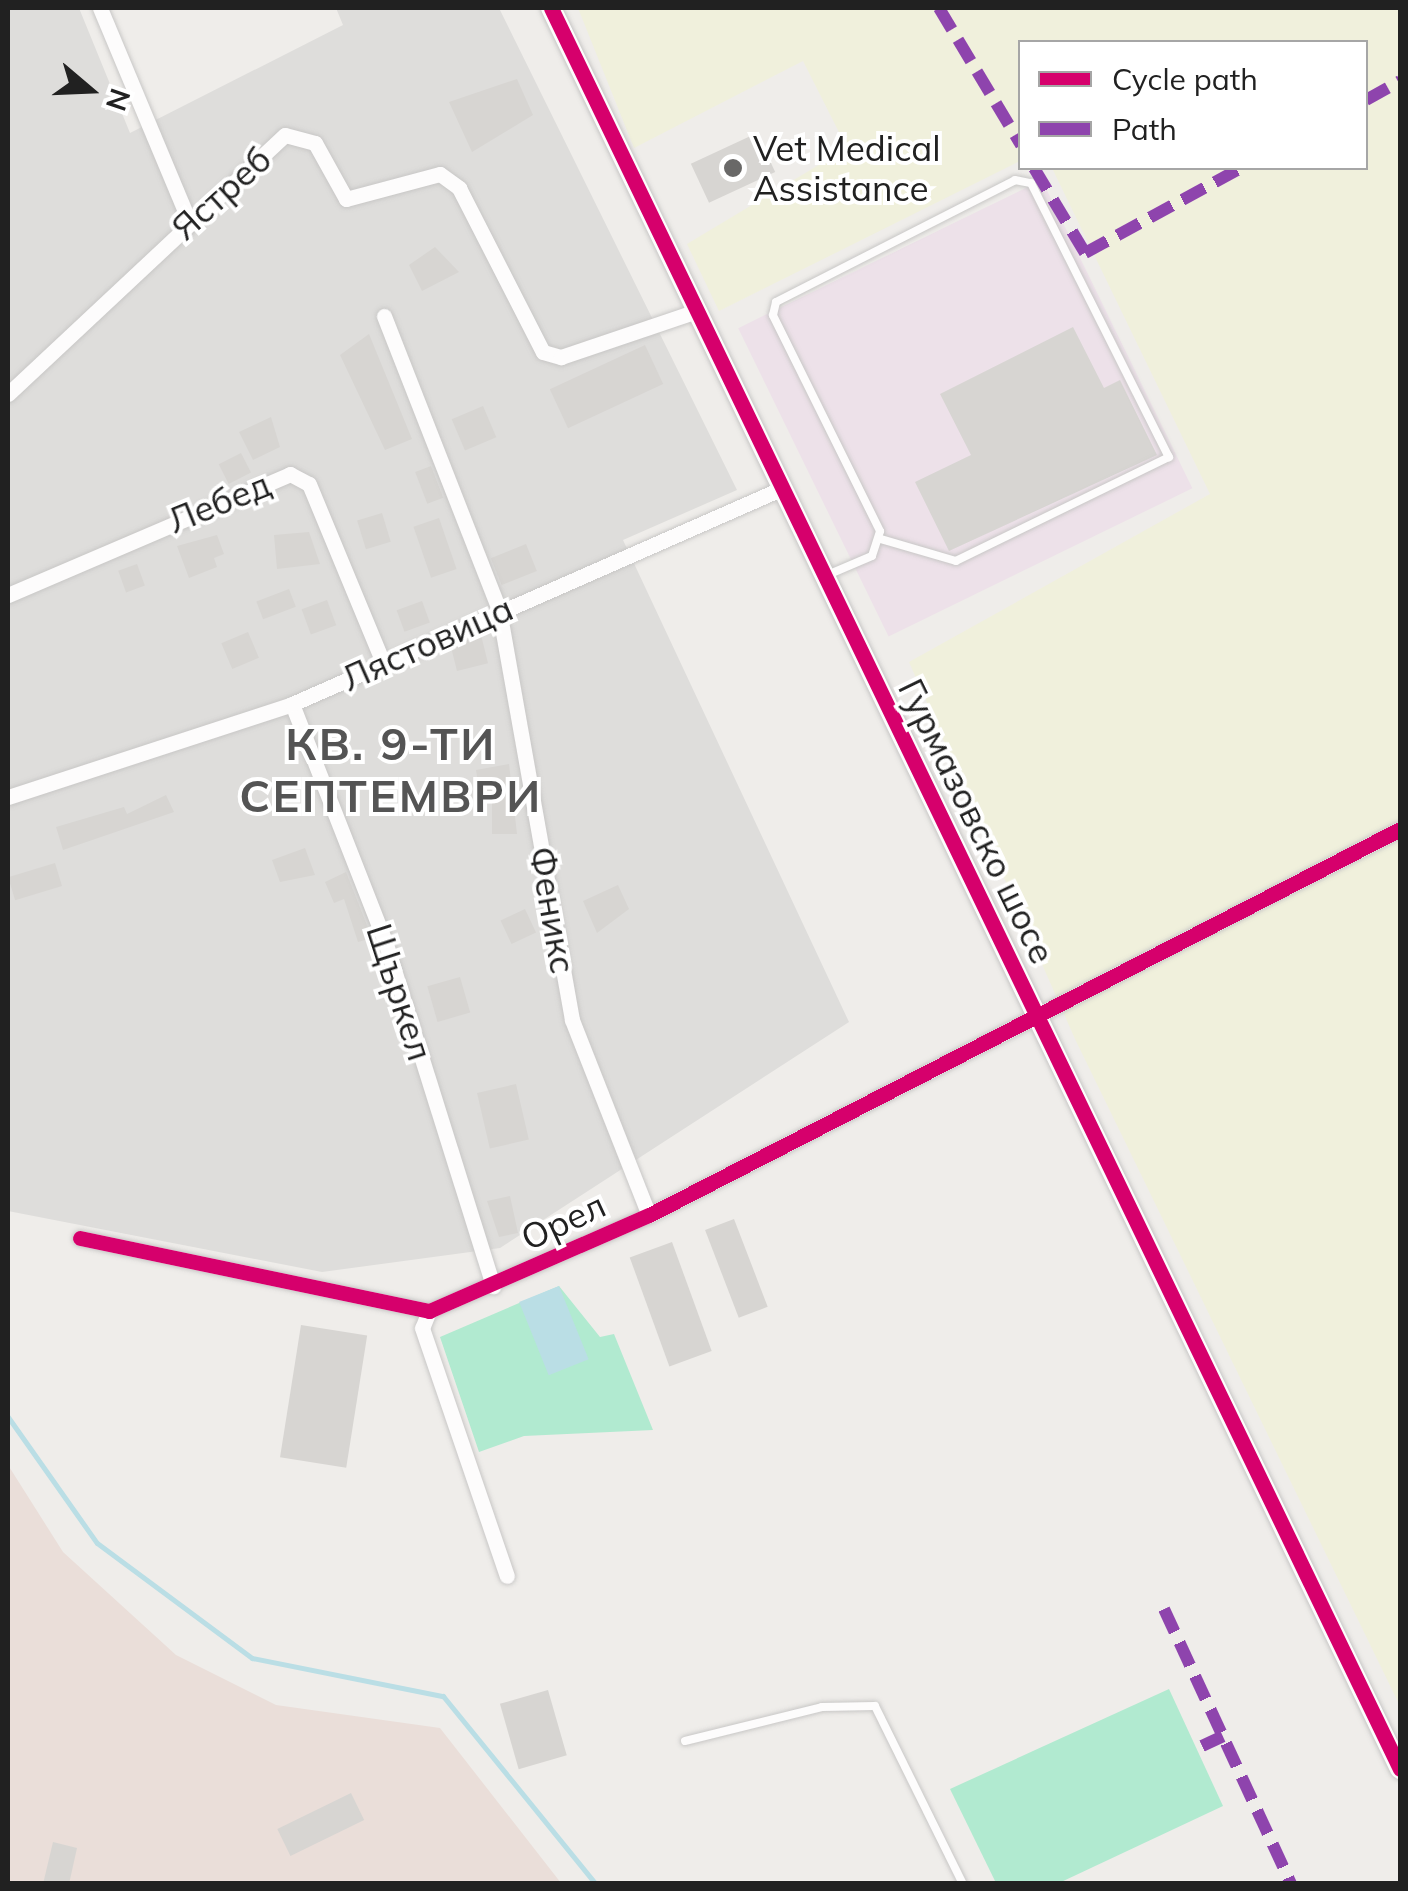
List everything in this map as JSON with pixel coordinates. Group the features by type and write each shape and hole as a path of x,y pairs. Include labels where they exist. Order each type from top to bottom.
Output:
{"street":[{"path":"105,8 189,221"},
{"name":"Гурмазовско шосе","path":"551,8 1400,1768"},
{"name":"Ястреб","path":"8,394 285,135 302,135 316,143 346,200 440,174 459,188 543,352 561,357 697,310"},
{"name":"Феникс","path":"384,316 499,610 572,1020 649,1215"},
{"name":"Лебед","path":"8,596 290,474 310,484 383,663"},
{"name":"Лястовица","path":"8,797 292,704 783,488"},
{"name":"Щъркел","path":"292,704 385,941 493,1286"},
{"name":"Орел","path":"428,1311 649,1215 1400,829"},
{"path":"80,1238 428,1311 422,1328 507,1576"}],"lane":[{"path":"1015,180 1031,183 1169,457 956,561 881,540 773,315 776,302 1015,180"},
{"path":"825,576 872,556 881,540"},
{"path":"685,1741 822,1707 875,1706 963,1884"}],"shaded area":[{"path":"8,8 79,8 130,133 343,25 336,8 499,8 737,490 623,540 849,1022 500,1248 322,1272 8,1211"},
{"path":"1042,180 1192,488 889,636 738,328"},
{"path":"8,1465 63,1552 176,1655 276,1705 440,1728 561,1883 8,1883"}],"green space":[{"path":"578,8 1400,8 1400,1706 1075,1039 909,662 1210,494 1053,170 1368,170 1368,40 1018,40 1018,162 719,311 687,244 847,148 803,61 634,148"},
{"path":"559,1286 600,1337 614,1334 653,1430 524,1436 479,1452 440,1337"},
{"path":"1169,1689 1223,1806 1059,1883 996,1883 950,1789"}],"water":[{"path":"559,1286 589,1359 549,1375 519,1302"}],"building":[{"path":"517,79 533,115 472,152 449,102"},
{"name":"Vet Medical Assistance","path":"757,133 775,172 709,203 691,164"},
{"path":"435,247 459,272 422,291 409,265"},
{"path":"1073,327 1104,388 1120,380 1157,455 949,551 915,482 971,455 940,394"},
{"path":"369,334 412,439 385,450 340,355"},
{"path":"645,345 663,384 568,428 550,389"},
{"path":"483,406 496,437 465,451 452,419"},
{"path":"271,417 280,447 253,460 239,432"},
{"path":"241,453 251,473 229,484 219,464"},
{"path":"431,466 443,498 427,504 415,472"},
{"path":"382,513 391,542 366,549 357,521"},
{"path":"439,518 457,569 431,578 413,527"},
{"path":"309,532 320,564 277,569 274,535"},
{"path":"217,535 224,554 214,558 217,567 189,578 177,546"},
{"path":"526,544 537,571 502,585 491,558"},
{"path":"137,564 145,586 126,592 118,571"},
{"path":"289,589 296,607 263,619 256,602"},
{"path":"327,600 336,625 311,635 302,609"},
{"path":"422,601 430,623 404,632 397,610"},
{"path":"248,632 259,658 232,669 221,643"},
{"path":"481,635 488,663 457,671 450,643"},
{"path":"509,764 517,834 492,834 492,792 480,795 476,770"},
{"path":"166,795 174,812 63,850 56,827 124,807 127,814"},
{"path":"305,848 315,875 280,882 272,860"},
{"path":"55,863 62,886 15,900 8,877"},
{"path":"346,872 372,938 358,942 344,899 334,903 325,882"},
{"path":"618,885 629,909 597,933 583,901"},
{"path":"525,909 536,933 512,944 501,920"},
{"path":"460,977 470,1013 438,1022 427,986"},
{"path":"516,1084 529,1140 490,1149 477,1093"},
{"path":"510,1196 518,1233 499,1237 487,1201"},
{"path":"734,1219 768,1307 739,1318 705,1230"},
{"path":"672,1242 712,1351 669,1366 630,1257"},
{"path":"301,1325 367,1335 346,1468 280,1457"},
{"path":"548,1690 567,1755 519,1769 500,1704"},
{"path":"351,1793 364,1820 290,1856 277,1829"},
{"path":"53,1842 77,1848 69,1884 43,1884"}],"waterway":[{"path":"8,1417 97,1543 252,1658 443,1696 596,1884"}],"marked path":[{"path":"939,8 1018,140"},
{"path":"1368,99 1400,81"},
{"path":"1035,170 1085,253 1237,170"},
{"path":"1164,1609 1291,1884"},
{"path":"1202,1746 1223,1736"}],"cycle path":[{"path":"551,8 1400,1769"},
{"path":"80,1238 429,1311 649,1215 1400,829"}],"place":[{"name":"Vet Medical Assistance","path":"733,168"}],"district":[{"name":"КВ. 9-ТИ СЕПТЕМВРИ","path":"391,770"}]}
